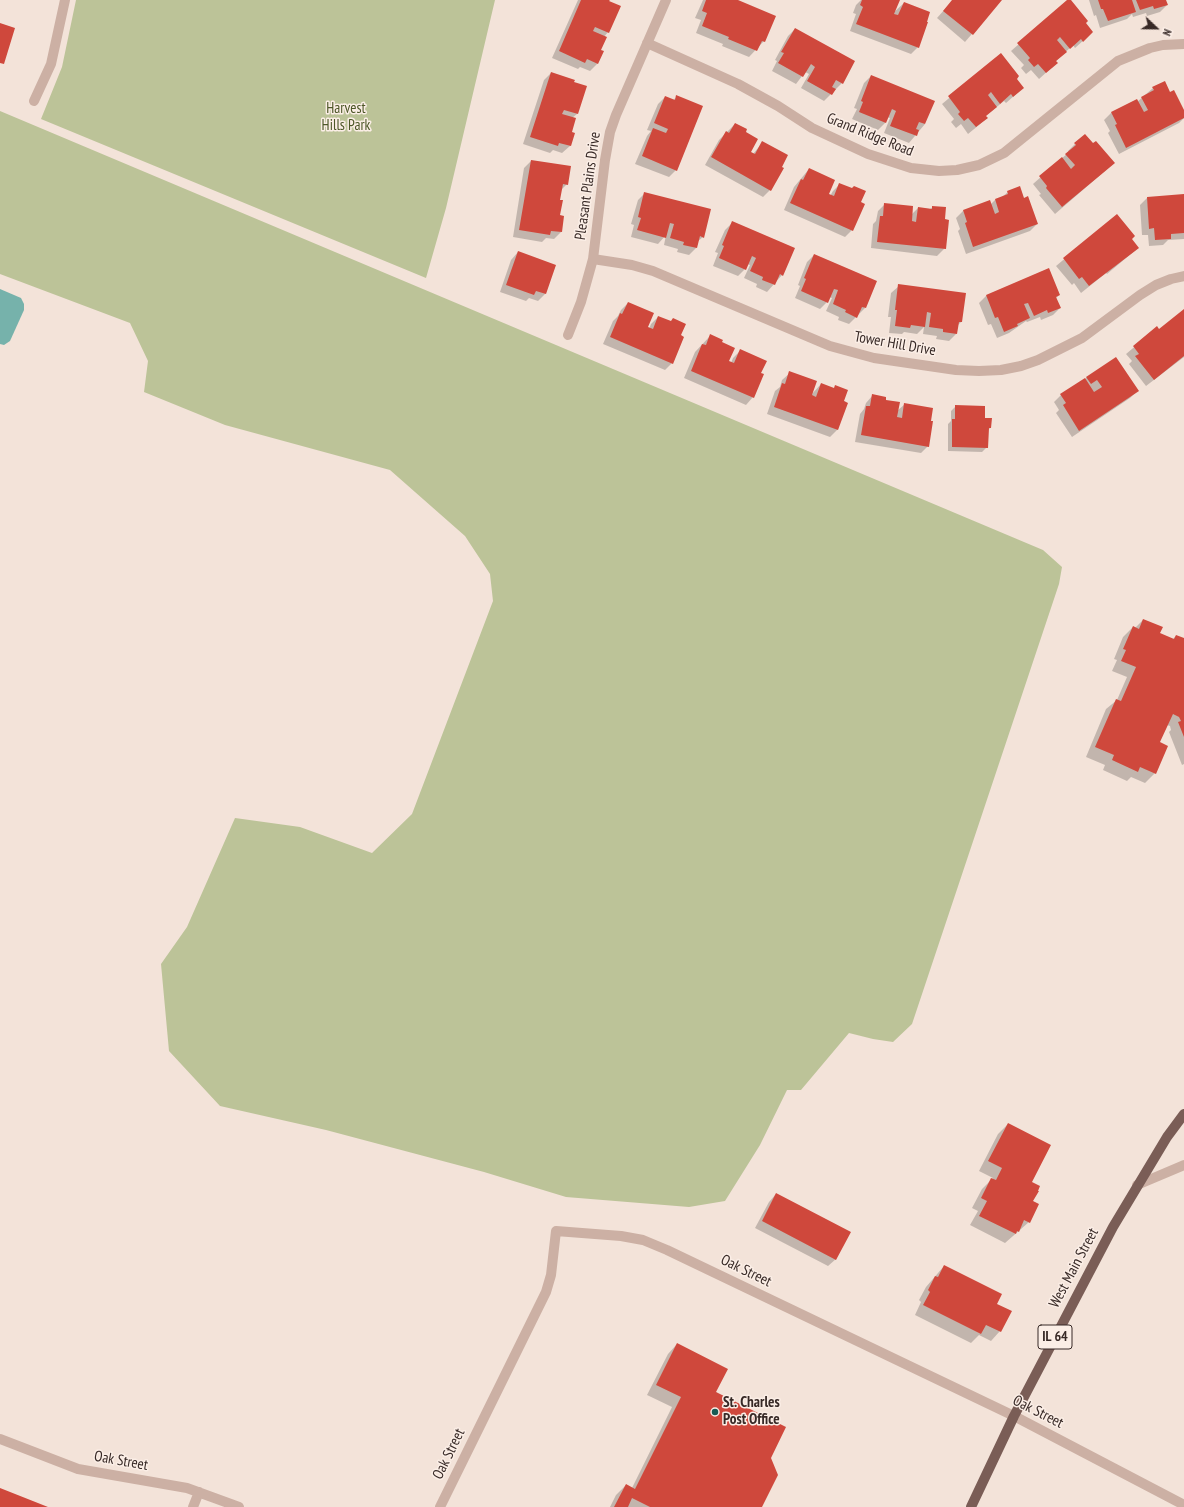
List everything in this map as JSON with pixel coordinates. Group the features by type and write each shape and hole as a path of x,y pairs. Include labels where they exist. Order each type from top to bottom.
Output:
{"main road":[{"name":"West Main Street","path":"971,1507 1014,1416 1113,1227 1167,1137 1184,1114"}],"street":[{"path":"34,101 51,64 65,0"},
{"name":"Pleasant Plains Drive","path":"568,334 581,302 593,259 605,160 610,132 666,0"},
{"name":"Grand Ridge Road","path":"647,43 738,84 826,135 868,154 911,168 939,171 957,170 979,165 1004,154 1020,143 1118,61 1150,48 1163,45 1184,44"},
{"name":"Tower Hill Drive","path":"593,259 632,265 653,271 830,346 874,358 956,370 979,371 1001,370 1021,366 1038,360 1082,338 1156,285 1184,276"},
{"path":"1137,1185 1184,1165"},
{"name":"Oak Street","path":"440,1507 546,1292 551,1275 556,1231 621,1236 642,1240 667,1250 1014,1416 1184,1505"},
{"name":"Oak Street","path":"0,1439 78,1469 187,1488 239,1507"},
{"path":"193,1507 199,1492"}],"green space":[{"name":"Harvest Hills Park","path":"76,0 495,0 446,208 426,278 41,119 62,67"},
{"path":"0,111 1043,550 1062,567 1059,584 912,1024 893,1042 849,1033 801,1090 787,1090 760,1145 725,1201 689,1207 566,1197 484,1172 326,1130 220,1106 169,1051 161,964 187,927 235,818 300,827 372,853 412,814 493,601 490,574 465,536 390,470 225,425 144,392 148,361 130,323 0,274"}],"water":[{"path":"0,289 21,298 24,304 24,310 10,341 4,345 0,344"}],"building":[{"path":"581,0 610,0 609,1 621,6 609,33 595,27 593,31 607,37 601,50 604,51 598,64 587,59 585,63 559,51"},
{"path":"706,0 738,0 776,16 765,42 762,41 757,51 702,26 707,13 702,11"},
{"path":"862,0 900,0 894,14 898,15 904,2 930,12 919,48 856,24 863,7 860,5"},
{"path":"952,0 1002,0 973,35 943,11"},
{"path":"1067,0 1071,0 1088,21 1086,23 1093,32 1083,42 1081,39 1070,49 1060,37 1057,40 1067,52 1056,61 1058,63 1046,73 1038,64 1034,67 1028,60 1030,58 1017,43"},
{"path":"1098,0 1132,0 1136,12 1108,21"},
{"path":"1136,0 1166,0 1168,5 1154,9 1153,6 1140,10"},
{"path":"0,23 15,28 4,64 0,63"},
{"path":"795,28 855,61 843,84 836,80 832,87 836,89 832,95 807,81 815,67 811,64 803,77 778,63 784,53 781,52"},
{"path":"1001,53 1019,76 1017,79 1024,88 1013,97 1011,94 1000,104 991,92 988,95 997,107 986,116 988,118 976,127 968,118 964,121 958,114 960,112 948,96"},
{"path":"551,72 575,80 574,82 587,86 578,114 564,110 562,114 576,118 572,132 575,133 571,146 559,143 558,146 530,137"},
{"path":"871,75 935,101 925,124 919,122 916,129 919,130 917,136 890,126 896,111 892,109 886,123 859,112 863,102 861,101"},
{"path":"1165,81 1170,92 1174,90 1184,110 1184,118 1126,148 1115,125 1117,124 1111,112 1137,99 1144,112 1148,110 1141,97 1154,90 1152,87"},
{"path":"676,95 703,106 677,171 642,156 653,128 666,133 668,129 654,123 665,96 675,100"},
{"path":"735,123 747,129 746,132 758,139 751,152 755,154 762,141 788,155 782,167 784,168 771,191 711,157 726,131 729,133"},
{"path":"1085,134 1093,143 1096,141 1115,163 1062,207 1046,188 1047,186 1039,176 1062,157 1071,169 1075,165 1065,154 1076,145 1074,143"},
{"path":"531,160 571,166 568,185 563,184 560,200 563,200 560,215 564,216 562,232 551,231 550,235 519,230"},
{"path":"809,168 835,180 829,194 834,196 839,183 852,188 854,186 866,191 861,202 865,204 853,231 790,203 801,179 803,180"},
{"path":"1020,186 1024,198 1028,196 1038,224 973,247 965,223 967,222 963,210 990,200 995,214 999,212 995,199 1008,194 1007,191"},
{"path":"644,192 711,209 704,238 700,236 697,248 683,245 684,242 670,238 674,224 670,223 666,238 637,230 641,218 638,217"},
{"path":"1184,194 1184,233 1171,234 1171,239 1155,240 1154,228 1149,229 1147,197"},
{"path":"884,203 913,206 912,221 916,222 918,207 932,209 932,206 946,207 945,219 949,220 946,249 877,242 880,216 883,216"},
{"path":"1117,214 1135,236 1132,239 1139,248 1089,286 1082,277 1079,279 1063,258"},
{"path":"732,221 795,248 783,276 780,274 775,285 762,280 763,277 750,271 756,258 752,256 746,270 719,258 724,246 722,245"},
{"path":"518,251 556,265 546,294 536,291 534,295 506,285"},
{"path":"814,254 877,281 866,308 862,307 857,318 845,312 846,310 833,304 838,290 834,289 828,303 801,291 806,279 804,278"},
{"path":"1049,268 1060,295 1056,297 1061,308 1048,313 1047,310 1034,316 1028,303 1024,304 1030,318 1017,324 1018,326 1004,332 998,317 995,318 986,295"},
{"path":"898,284 966,293 962,322 959,322 957,334 943,332 943,329 929,327 931,313 927,312 925,327 911,325 910,328 895,326"},
{"path":"628,302 654,313 648,327 653,329 658,316 671,321 673,318 686,324 681,335 684,337 673,364 610,337 620,313 622,314"},
{"path":"1184,309 1184,356 1154,380 1135,356 1139,354 1133,346 1157,326 1159,329"},
{"path":"710,334 735,348 729,361 734,363 740,349 767,361 761,373 764,374 754,398 691,371 702,344 706,345"},
{"path":"1116,357 1139,391 1079,431 1063,405 1066,403 1060,394 1085,378 1094,392 1102,387 1097,380 1091,384 1086,377"},
{"path":"789,371 817,381 812,395 816,397 821,383 834,388 835,385 848,390 844,401 848,403 838,430 774,407 782,383 785,384"},
{"path":"872,394 886,397 886,400 900,402 897,417 902,418 904,403 933,408 931,421 933,421 929,447 861,435 866,406 870,406"},
{"path":"955,405 985,406 985,418 992,418 991,428 989,428 988,448 952,447 952,419 955,419"},
{"path":"1143,619 1163,627 1160,633 1174,639 1176,635 1184,638 1184,737 1178,722 1181,721 1179,717 1173,714 1160,742 1168,746 1156,774 1140,767 1138,772 1112,760 1114,755 1095,747 1116,699 1121,701 1136,667 1121,661 1126,650 1123,649 1133,626 1139,629"},
{"path":"1008,1123 1051,1145 1032,1182 1040,1186 1039,1191 1033,1201 1039,1204 1030,1223 1024,1220 1019,1232 1017,1231 1016,1234 979,1216 987,1201 981,1198 991,1178 996,1180 1002,1168 988,1161"},
{"path":"776,1193 851,1232 836,1260 762,1221"},
{"path":"944,1265 1002,1294 997,1304 1012,1311 1001,1332 986,1325 981,1334 923,1305 930,1292 928,1290 935,1276 938,1277"},
{"name":"St. Charles Post Office","path":"677,1343 728,1369 716,1392 786,1427 771,1458 778,1475 762,1507 650,1507 632,1498 628,1507 614,1507 626,1484 635,1489 681,1397 656,1385"},
{"path":"0,1488 48,1507 0,1507"}],"place":[{"name":"St. Charles Post Office","path":"715,1412"}]}
